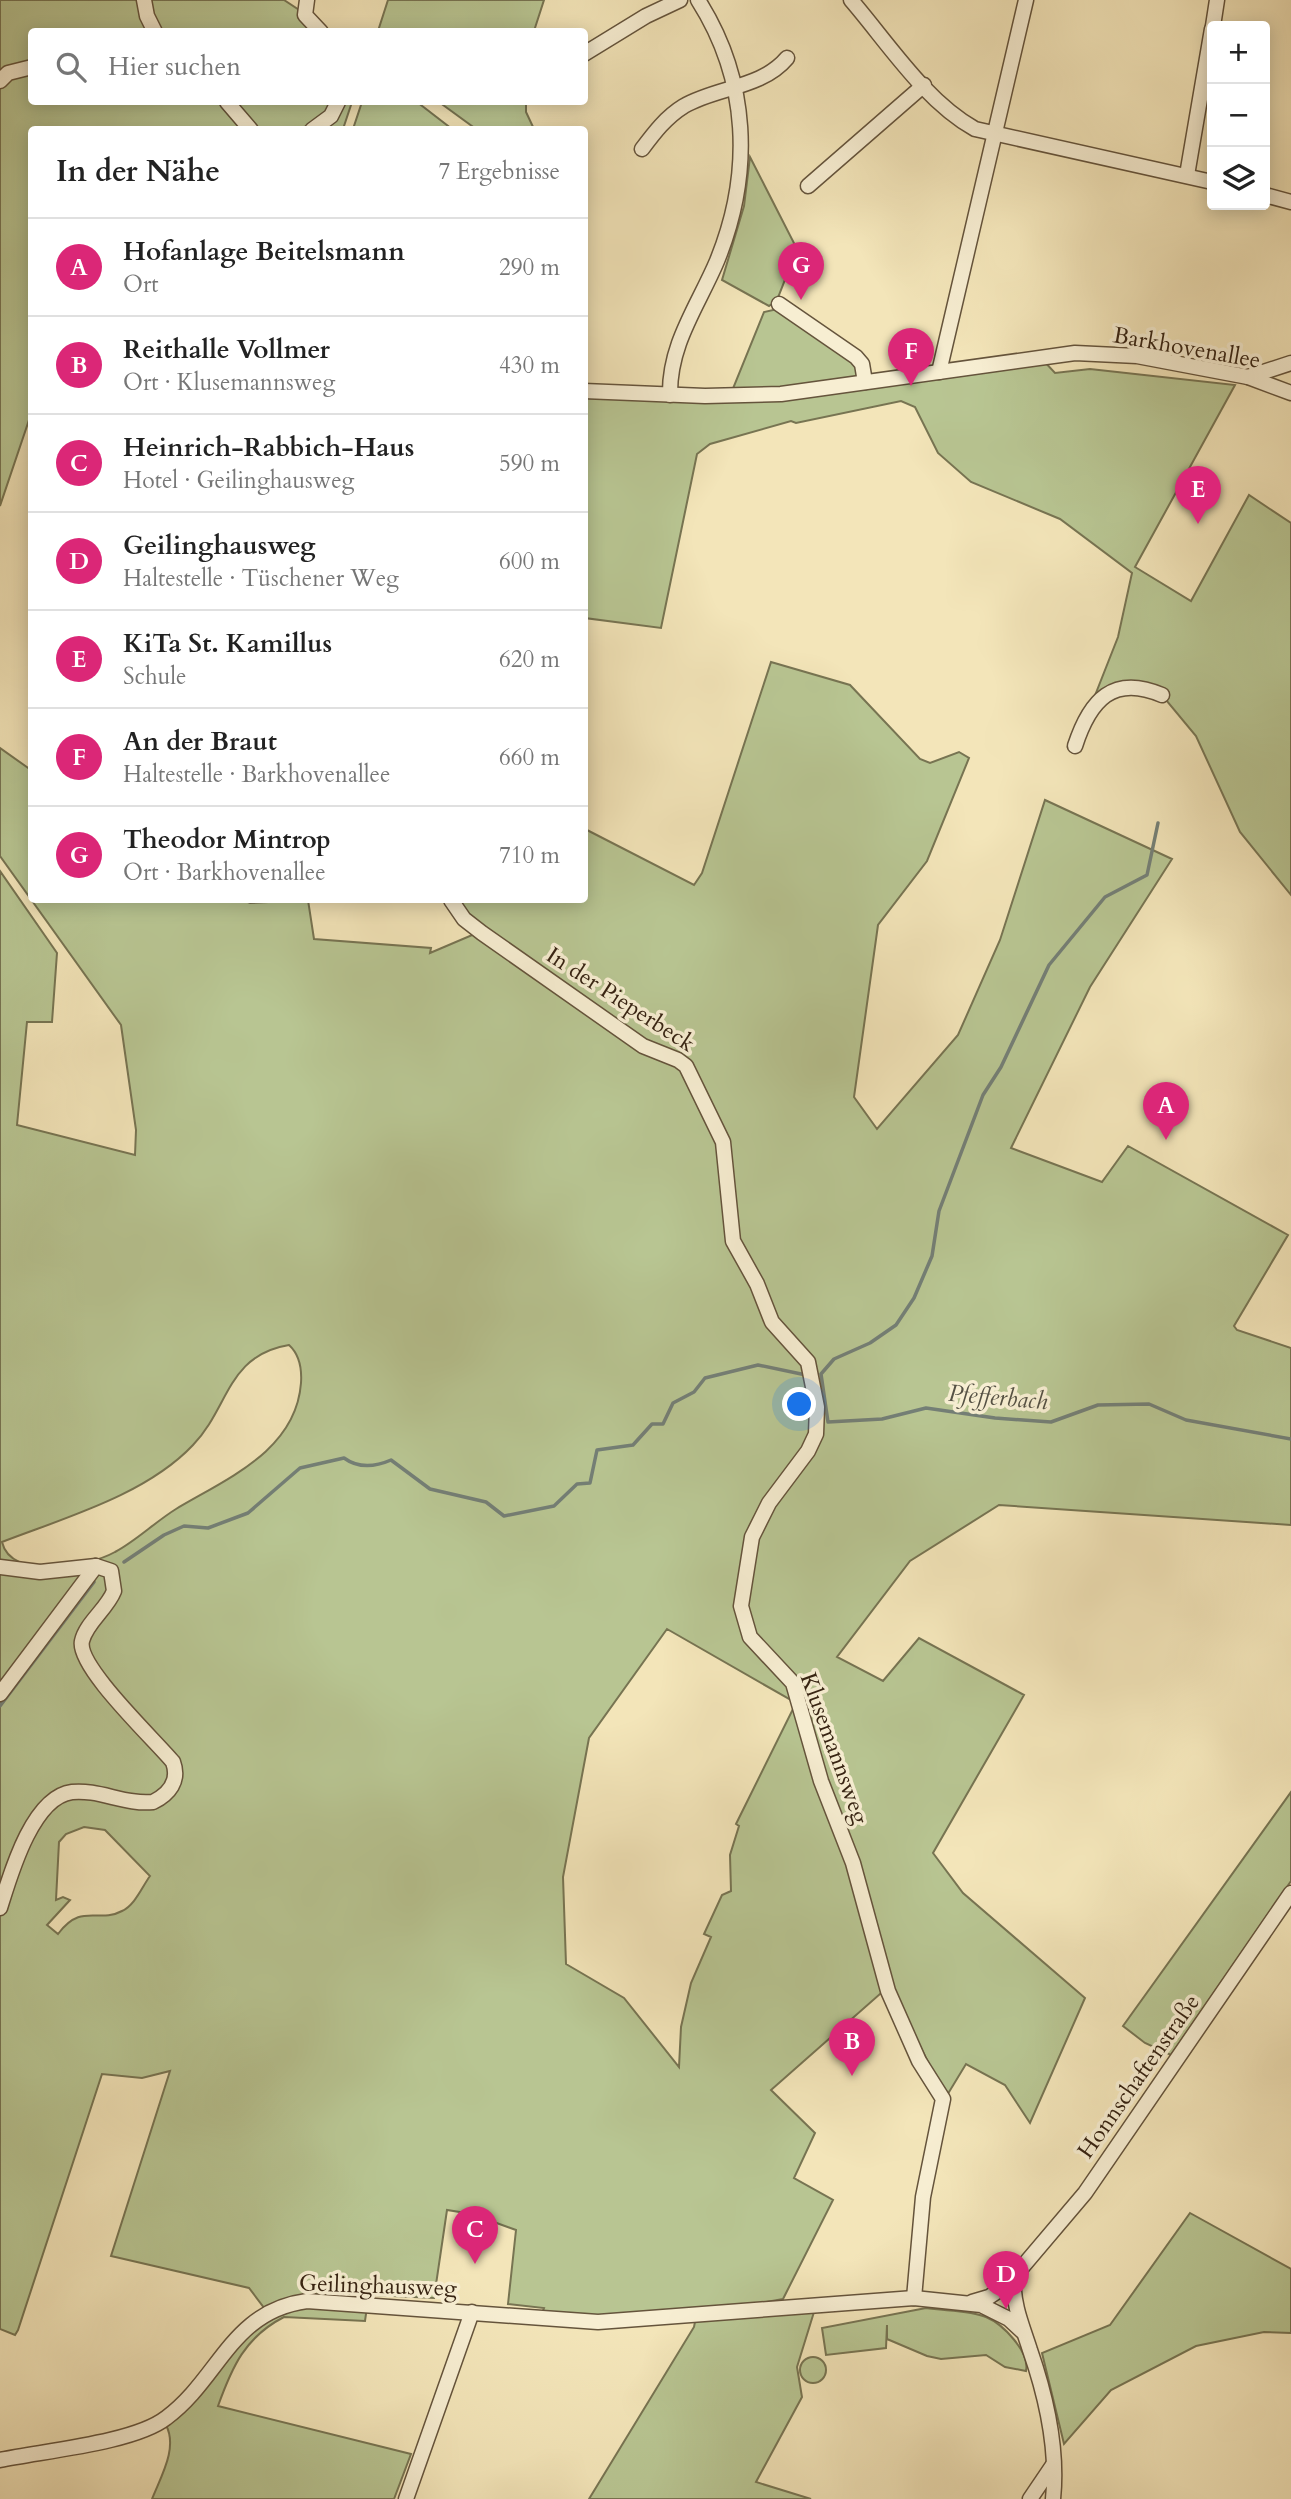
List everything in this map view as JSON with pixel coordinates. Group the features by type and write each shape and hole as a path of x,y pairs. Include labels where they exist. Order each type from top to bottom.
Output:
{"street":[{"path":"144,0 153,28"},
{"path":"307,0 305,15 317,28"},
{"path":"588,52 646,16 680,0"},
{"path":"670,395 670,368 677,343 717,261 733,203 741,125 736,86 723,44 698,0"},
{"path":"851,0 923,85 962,122 996,135 1207,181"},
{"path":"939,372 1026,0"},
{"path":"1213,21 1217,0"},
{"path":"1186,175 1207,56"},
{"path":"642,149 657,129 679,110 769,74 787,58"},
{"path":"0,81 8,73 28,68"},
{"path":"808,186 923,85"},
{"path":"230,105 249,126"},
{"path":"317,126 331,116 336,105"},
{"path":"1270,196 1291,202"},
{"path":"779,304 856,357 862,364 865,382"},
{"name":"Barkhovenallee","path":"588,391 670,395 781,394 1074,353 1137,356 1248,377 1291,393"},
{"path":"1248,377 1291,363"},
{"path":"1075,746 1090,712 1110,692 1135,685 1162,695"},
{"name":"In der Pieperbeck","path":"453,903 464,919 482,933 643,1046 686,1066 723,1142 731,1230 736,1249"},
{"name":"Klusemannsweg","path":"736,1249 757,1284 772,1322 808,1362 817,1407 816,1434 808,1451 769,1503 752,1537 741,1606 750,1637 793,1683 821,1781 853,1863 888,1991 919,2061 943,2099 923,2197 914,2298"},
{"path":"0,1567 40,1572 96,1566 111,1571 114,1591 83,1638 84,1658 173,1762 176,1777 166,1795 153,1802 71,1792 56,1799 22,1841 0,1908"},
{"path":"0,1694 96,1566"},
{"name":"Honnschaftenstraße","path":"998,2292 1013,2278 1106,2165 1291,1893"},
{"path":"1013,2278 1014,2304 1030,2351 1048,2421 1054,2464 1053,2499"},
{"name":"Geilinghausweg","path":"970,2303 998,2292"},
{"name":"Geilinghausweg","path":"0,2460 115,2437 159,2422 181,2404 245,2328 288,2304 328,2301 598,2322 645,2321 914,2298 970,2303 990,2308 1009,2319 1022,2331"},
{"name":"Geilinghausweg","path":"406,2499 472,2312"},
{"path":"1030,2499 1054,2464"}],"green space":[{"path":"0,0 284,0 326,28 28,28 28,105 351,105 344,126 28,126 28,423 0,506"},
{"path":"388,0 544,0 535,28 379,28"},
{"path":"361,105 421,105 448,126 354,126"},
{"path":"443,105 526,105 533,126 472,126"},
{"path":"750,157 797,249 777,300 769,306 722,280 744,206"},
{"path":"782,308 849,352 864,380 1042,359 1055,373 1090,369 1235,385 1135,567 1191,601 1249,495 1291,523 1291,895 1240,832 1196,736 1162,695 1143,686 1094,698 1118,637 1132,573 1060,519 971,482 938,453 915,407 901,401 796,423 791,421 710,444 697,454 661,628 588,618 588,394 730,396 764,312"},
{"path":"771,662 850,685 920,759 930,763 959,752 969,758 927,861 878,925 854,1097 877,1129 958,1035 1000,940 1045,800 1172,859 1090,987 1011,1148 1102,1182 1128,1146 1288,1235 1234,1326 1237,1330 1291,1348 1291,1525 999,1505 910,1561 837,1657 883,1681 919,1638 1024,1695 933,1853 963,1893 1085,1998 1030,2123 1005,2085 966,2064 946,2097 889,1986 771,2090 815,2133 794,2178 833,2200 783,2299 693,2315 541,2316 544,2308 508,2304 516,2230 472,2214 447,2210 434,2298 329,2293 304,2295 265,2309 249,2288 111,2256 170,2071 142,2078 102,2074 18,2330 15,2335 0,2329 0,871 57,953 52,1022 27,1022 17,1125 135,1155 136,1130 121,1025 34,903 308,903 314,939 431,948 430,953 477,933 462,903 588,903 588,831 694,885 702,873","holes":["289,1345 296,1353 301,1367 296,1407 286,1427 272,1445 236,1474 176,1509 123,1548 103,1557 70,1566 52,1567 20,1562 8,1554 2,1542 103,1503 152,1478 174,1463 205,1430 231,1385 253,1360 269,1351","667,1629 796,1703 736,1824 739,1826 730,1855 731,1891 722,1895 704,1934 711,1937 691,1983 681,2027 679,2067 624,1998 566,1964 563,1877 589,1738","84,1827 105,1830 150,1876 127,1908 105,1916 82,1916 67,1924 58,1934 47,1925 70,1900 63,1897 56,1900 59,1842 66,1834"]},
{"path":"0,748 28,768 28,895 0,856"},
{"path":"1291,1792 1291,1881 1171,2055 1145,2043 1123,2026"},
{"path":"1190,2213 1291,2269 1291,2333 1264,2332 1196,2346 1111,2390 1064,2444 1042,2353 1110,2325"},
{"path":"286,2306 367,2307 365,2321 284,2317 271,2325 259,2334 242,2354 218,2406 411,2454 394,2499 152,2499 164,2472 169,2452 166,2425 248,2330"},
{"path":"926,2308 972,2313 993,2321 1020,2347 1026,2371 1005,2367 986,2355 941,2359 927,2356 887,2339 887,2325 886,2348 826,2355 822,2328"},
{"path":"814,2312 797,2367 802,2397 756,2482 811,2499 589,2499 694,2327 696,2317"},
{"path":"813,2357 822,2361 826,2370 822,2379 813,2383 804,2379 800,2370 804,2361"}],"waterway":[{"path":"1158,823 1147,875 1105,897 1049,965 1001,1067 983,1095 939,1211 932,1256 914,1298 896,1325 870,1343 834,1359 821,1374 828,1422 882,1419 926,1408 995,1418 1051,1422 1098,1405 1149,1404 1186,1420 1291,1439"},
{"name":"Pfefferbach","path":"124,1562 164,1535 184,1526 208,1528 248,1513 300,1468 344,1458 367,1466 391,1460 430,1489 486,1502 504,1516 554,1506 577,1484 590,1483 597,1450 633,1445 652,1424 663,1424 673,1403 694,1392 705,1378 758,1365 806,1375"},
{"name":"Pfefferbach","path":"0,1706 94,1582"}],"place":[{"name":"Theodor Mintrop","path":"801,300"},
{"name":"An der Braut","path":"911,386"},
{"name":"KiTa St. Kamillus","path":"1198,524"},
{"name":"Hofanlage Beitelsmann","path":"1166,1140"},
{"name":"Reithalle Vollmer","path":"852,2076"},
{"name":"Heinrich-Rabbich-Haus","path":"475,2264"},
{"name":"Geilinghausweg","path":"1006,2309"}]}
